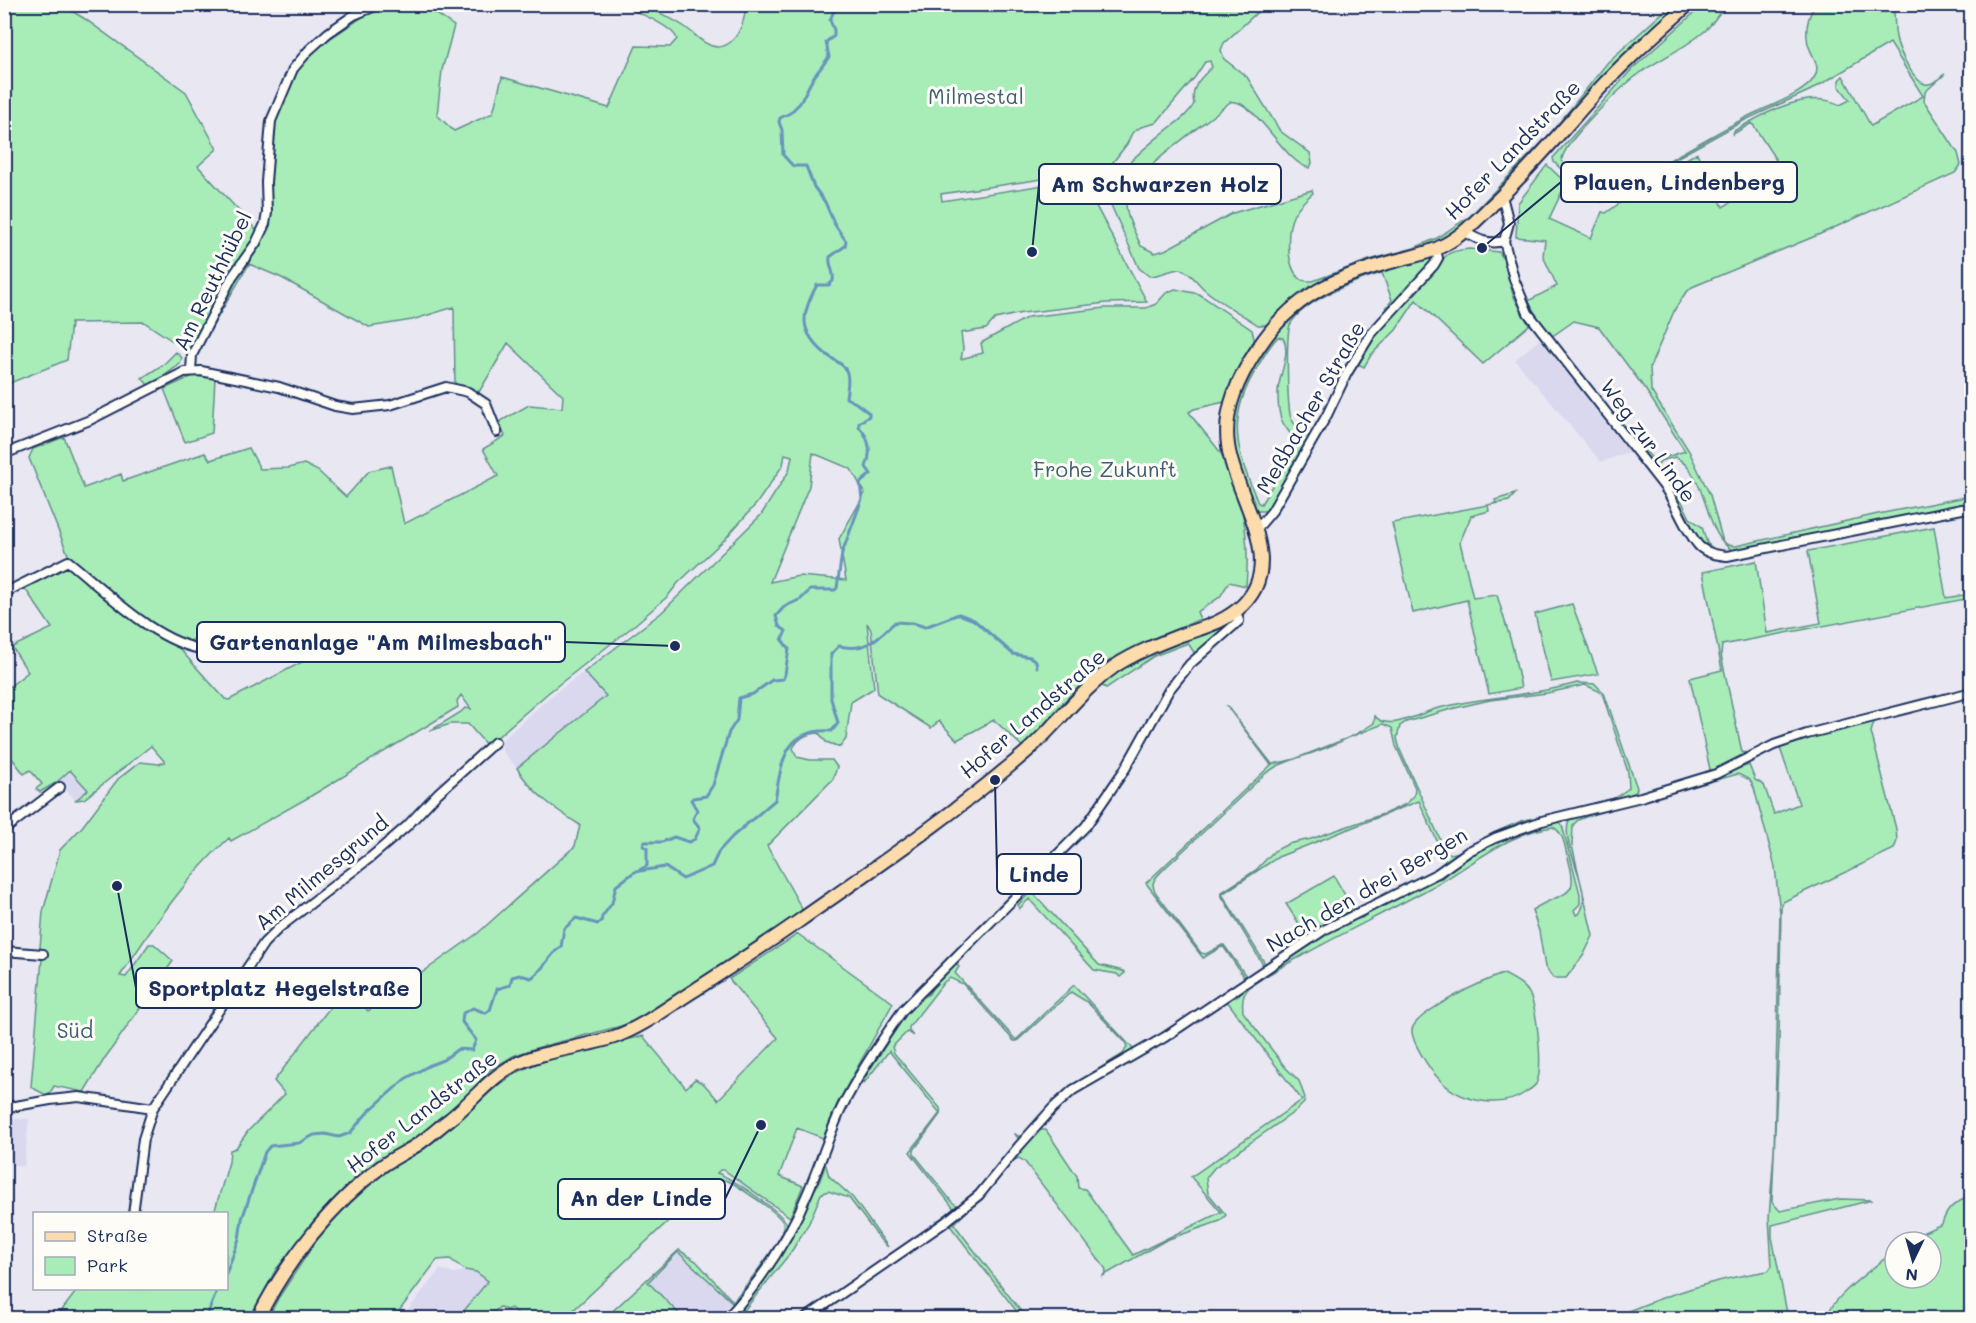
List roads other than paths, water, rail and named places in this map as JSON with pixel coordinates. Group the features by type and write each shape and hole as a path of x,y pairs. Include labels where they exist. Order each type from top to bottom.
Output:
{"main road":[{"name":"Hofer Landstraße","path":"258,1318 289,1263 354,1188 386,1162 416,1146 450,1119 493,1079 515,1064 615,1036 654,1016 793,926 938,821 1027,751 1104,674 1122,661 1152,646 1203,628 1236,611 1246,602 1257,585 1261,556 1256,530 1230,457 1227,428 1234,392 1256,351 1280,320 1315,291 1359,271 1436,249 1465,232 1558,137 1608,80 1689,4"}],"street":[{"name":"Am Reuthhübel","path":"191,371 192,355 232,277 256,243 265,224 271,121 293,69 328,33 354,15 380,4"},
{"name":"Weg zur Linde","path":"1502,196 1509,223 1504,241 1514,279 1528,313 1663,484 1674,499 1699,546 1707,552 1727,556 1971,507"},
{"path":"1465,232 1484,242 1504,241"},
{"name":"Meßbacher Straße","path":"1256,530 1272,511 1371,334 1434,265 1438,258 1436,249"},
{"name":"Am Reuthhübel","path":"4,454 90,420 184,372 191,371 268,384 335,406 352,409 390,405 446,387 468,393 486,404 497,432"},
{"path":"4,593 68,561 164,636 183,645 207,650 247,648"},
{"path":"727,1318 754,1287 785,1241 808,1193 842,1106 903,1010 1086,826 1125,769 1169,690 1190,664 1239,621 1236,611"},
{"name":"Nach den drei Bergen","path":"806,1318 944,1223 979,1195 1053,1108 1073,1090 1165,1037 1324,930 1438,873 1469,851 1495,838 1542,820 1641,797 1716,774 1774,745 1807,734 1971,692"},
{"name":"Am Milmesgrund","path":"133,1212 143,1139 153,1108 264,943 280,927 371,857 407,826 438,793 495,742"},
{"path":"4,830 60,787"},
{"path":"4,951 43,954"},
{"path":"4,1108 79,1097 153,1108"}],"waterway":[{"path":"228,1269 239,1239 242,1219 265,1152 270,1146 299,1143 314,1135 325,1134 339,1137 350,1133 368,1112 405,1079 443,1060 458,1049 472,1050 476,1040 462,1022 463,1013 473,1008 486,1013 490,1010 497,989 510,985 512,977 520,975 531,978 535,975 561,947 564,929 576,918 598,924 601,922 612,903 616,886 647,866 647,848 643,846 644,842 662,842 674,837 689,842 695,839 700,828 693,819 697,810 691,800 706,796 713,785 729,732 737,720 739,698 753,694 772,680 783,679 785,674 789,649 782,640 786,631 779,626 776,616 784,607 801,599 810,590 835,590 837,588 842,553 862,499 860,483 871,474 866,467 868,441 859,427 859,423 869,416 869,413 846,398 848,381 845,369 818,347 807,331 805,315 811,296 817,285 829,285 833,281 830,257 845,246 846,241 835,225 825,202 814,187 806,166 793,166 783,155 782,130 779,122 780,118 790,113 800,103 813,78 829,57 826,42 834,36 830,20 837,4"},
{"path":"640,871 665,867 683,879 712,866 719,851 733,836 775,800 783,760 795,741 804,735 832,731 838,723 831,699 831,654 839,646 864,646 876,639 895,622 913,623 925,627 959,614 974,620 1013,654 1030,657 1036,661 1037,667"},
{"path":"206,1318 217,1290"}],"place":[{"name":"Plauen, Lindenberg","path":"1482,248"},
{"name":"Am Schwarzen Holz","path":"1032,252"},
{"name":"Gartenanlage \"Am Milmesbach\"","path":"675,646"},
{"name":"Linde","path":"995,780"},
{"name":"Sportplatz Hegelstraße","path":"117,886"},
{"name":"An der Linde","path":"761,1125"}],"park label":[{"name":"Milmestal","path":"976,97"},
{"name":"Frohe Zukunft","path":"1105,470"},
{"name":"Süd","path":"75,1031"}]}
